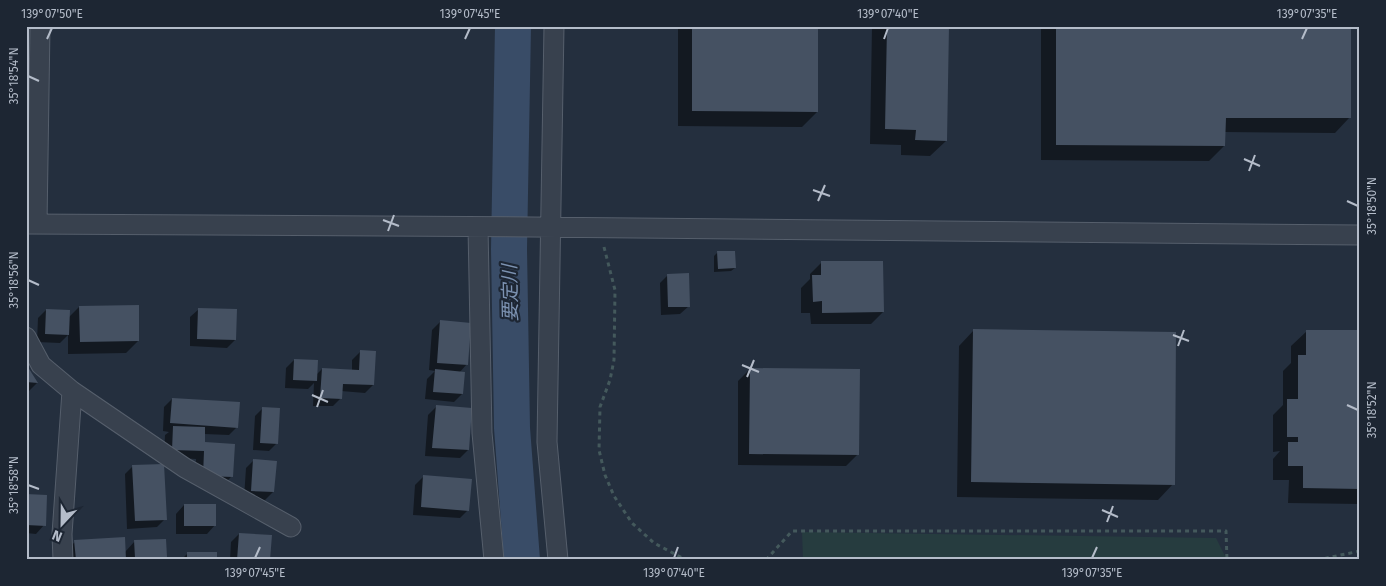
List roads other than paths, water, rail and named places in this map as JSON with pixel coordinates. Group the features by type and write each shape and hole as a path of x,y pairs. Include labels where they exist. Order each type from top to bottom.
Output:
{"street":[{"path":"40,26 32,224 482,226 1360,235"},
{"path":"554,26 541,227 547,442 558,560"},
{"path":"482,226 482,433 494,560"},
{"path":"26,337 41,365 72,391 185,468 291,528"},
{"path":"63,560 62,534 72,391"}],"waterway":[{"name":"要定川","path":"513,26 509,249 512,428 522,560"}]}
